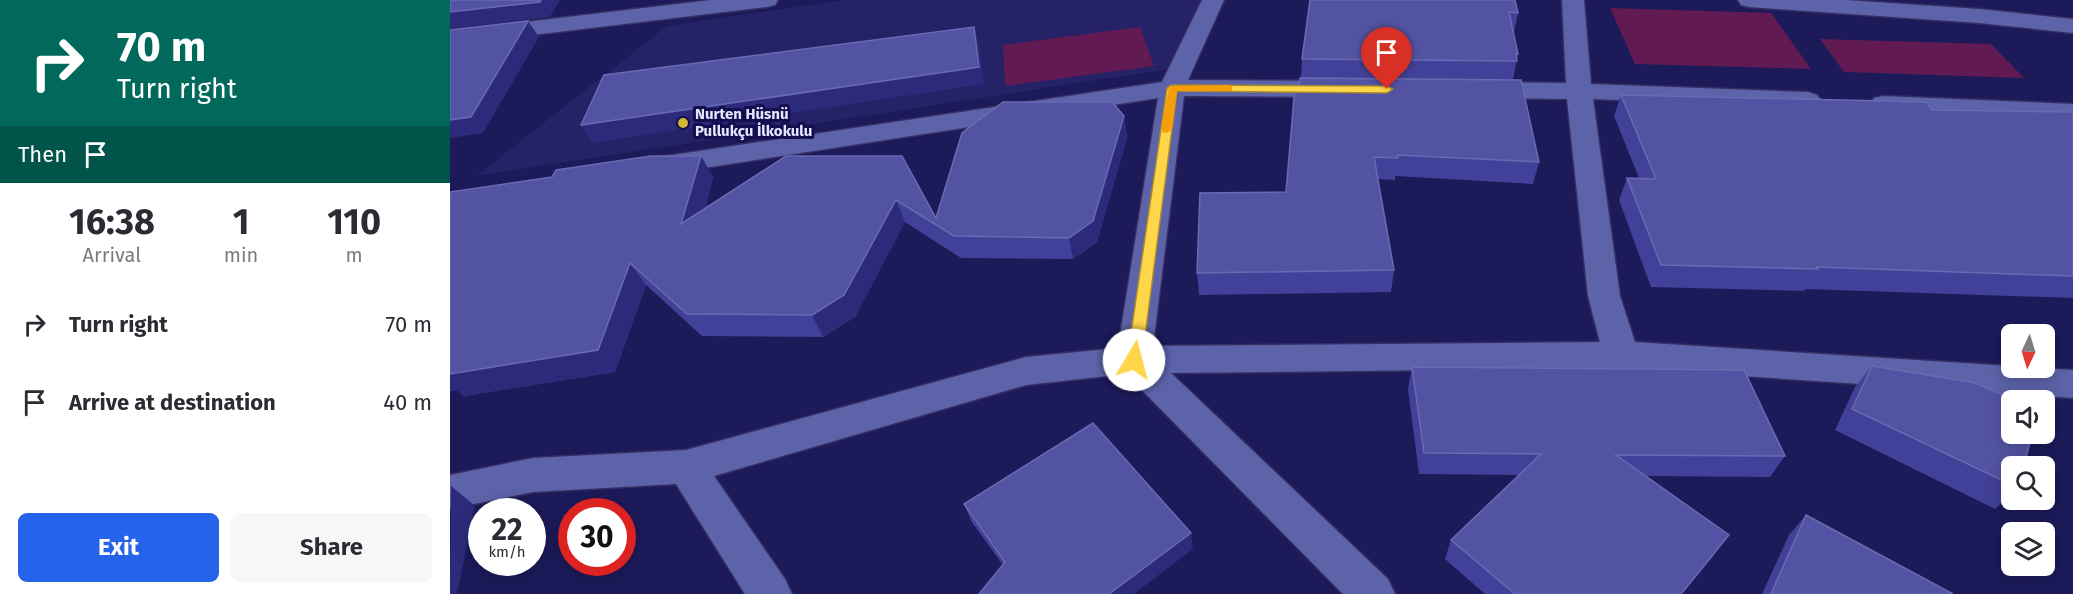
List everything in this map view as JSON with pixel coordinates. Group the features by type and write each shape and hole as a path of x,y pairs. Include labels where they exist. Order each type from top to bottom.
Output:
{"street":[{"path":"450,38 686,5 767,0"},
{"path":"1134,360 1172,88 1214,0"},
{"path":"1573,0 1579,90 1604,296 1621,355"},
{"path":"1749,0 2073,26"},
{"path":"640,170 1172,88 1364,89"},
{"path":"1459,90 1579,90 2073,112"},
{"path":"450,492 533,475 686,467 1026,371 1134,360 1621,355 2073,384"},
{"path":"1134,360 1373,594"},
{"path":"686,467 770,594"}],"shaded area":[{"name":"Nurten Hüsnü Pullukçu İlkokulu","path":"844,0 1204,0 1169,69 476,176 667,26"},
{"path":"1610,8 1771,13 1811,69 1635,64"},
{"path":"1140,27 1154,66 1005,86 1003,45"},
{"path":"1820,39 1991,44 2024,78 1844,72"}],"building":[{"path":"450,0 541,0 540,2 450,12"},
{"path":"1310,0 1515,0 1518,13 1509,12 1518,54 1516,54 1517,61 1302,59"},
{"path":"528,21 471,117 450,120 450,30"},
{"path":"974,27 979,67 581,125 604,75"},
{"path":"1300,78 1521,80 1539,162 1397,155 1398,158 1374,157 1394,270 1197,273 1200,193 1286,192 1295,86 1299,86"},
{"path":"1621,95 1926,102 1932,110 2073,112 2073,276 1816,267 1818,269 1661,265 1627,178 1656,179"},
{"path":"1003,102 1112,102 1124,116 1093,221 1069,238 954,236 896,200 844,295 812,315 687,314 630,263 598,350 450,374 450,192 552,177 556,170 651,156 701,156 681,224 786,156 902,156 936,218 962,133"},
{"path":"1872,366 1975,383 2001,394 2001,444 2030,444 2026,456 2001,456 2001,480 1852,409"},
{"path":"1412,367 1744,370 1785,456 1616,455 1729,535 1681,594 1515,594 1451,540 1541,454 1424,453"},
{"path":"1093,423 1191,533 1109,594 979,594 1005,562 964,504"},
{"path":"1806,515 1953,594 1771,594"}],"slow traffic":[{"path":"1166,130 1172,88 1228,88"}],"place":[{"name":"Nurten Hüsnü Pullukçu İlkokulu","path":"683,123"}],"route":[{"path":"1134,360 1172,88 1387,89"}]}
